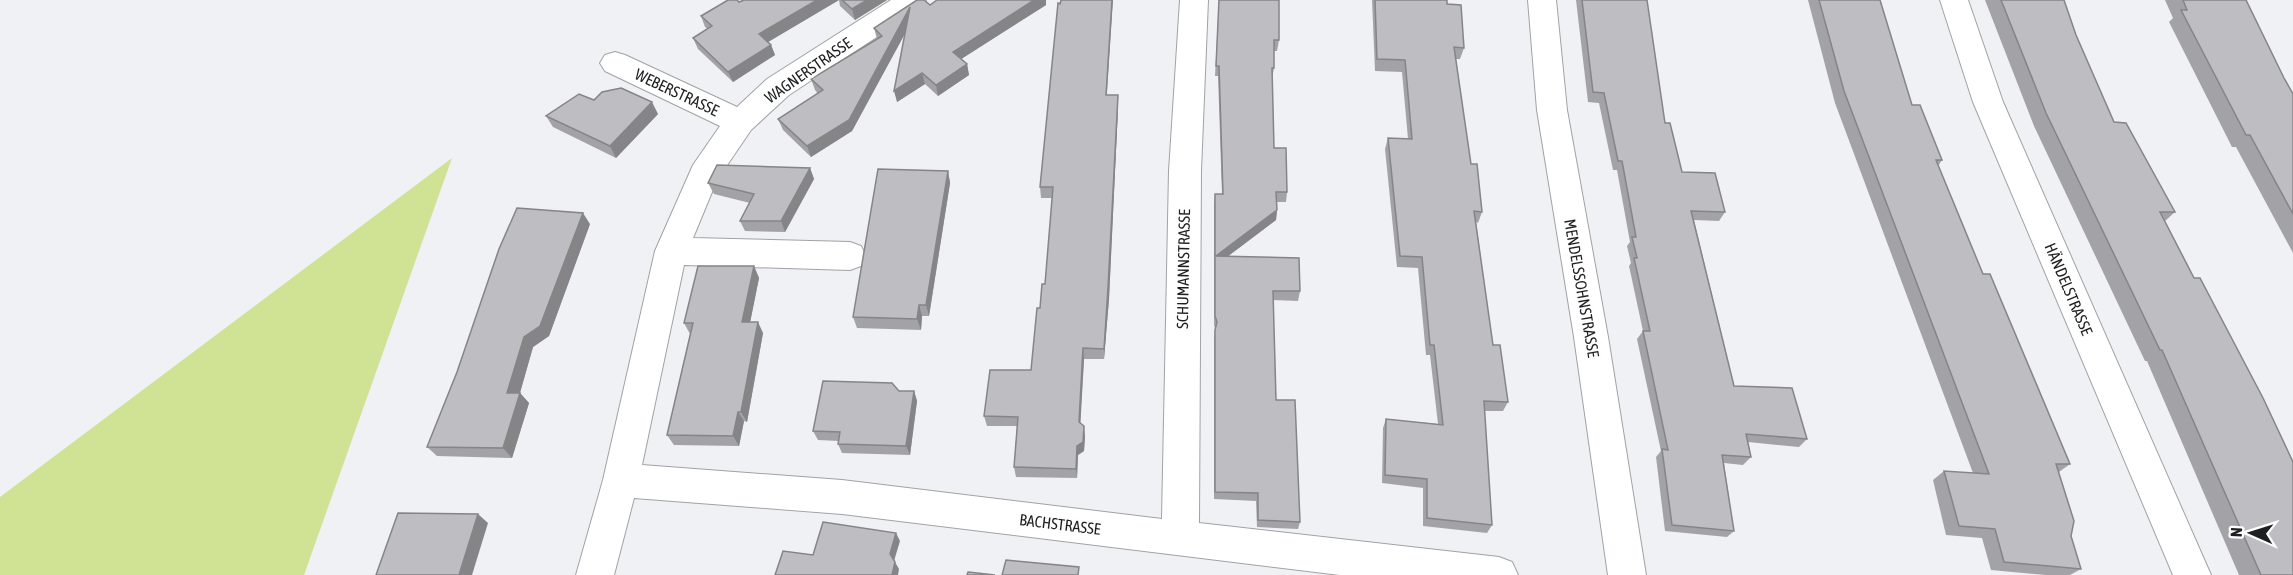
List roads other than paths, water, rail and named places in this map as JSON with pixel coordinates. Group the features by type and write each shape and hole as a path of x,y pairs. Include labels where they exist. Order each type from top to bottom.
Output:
{"street":[{"name":"WAGNERSTRASSE","path":"595,575 621,480 671,251 704,174 740,122 778,87 912,0"},
{"name":"SCHUMANNSTRASSE","path":"1180,539 1185,171 1194,0"},
{"name":"MENDELSSOHNSTRASSE","path":"1542,0 1552,110 1591,337 1627,575"},
{"name":"HÄNDELSTRASSE","path":"1954,0 1989,102 2192,575"},
{"name":"WEBERSTRASSE","path":"615,63 740,122"},
{"path":"671,251 850,256"},
{"name":"BACHSTRASSE","path":"621,480 842,497 1180,539 1499,575"}]}
